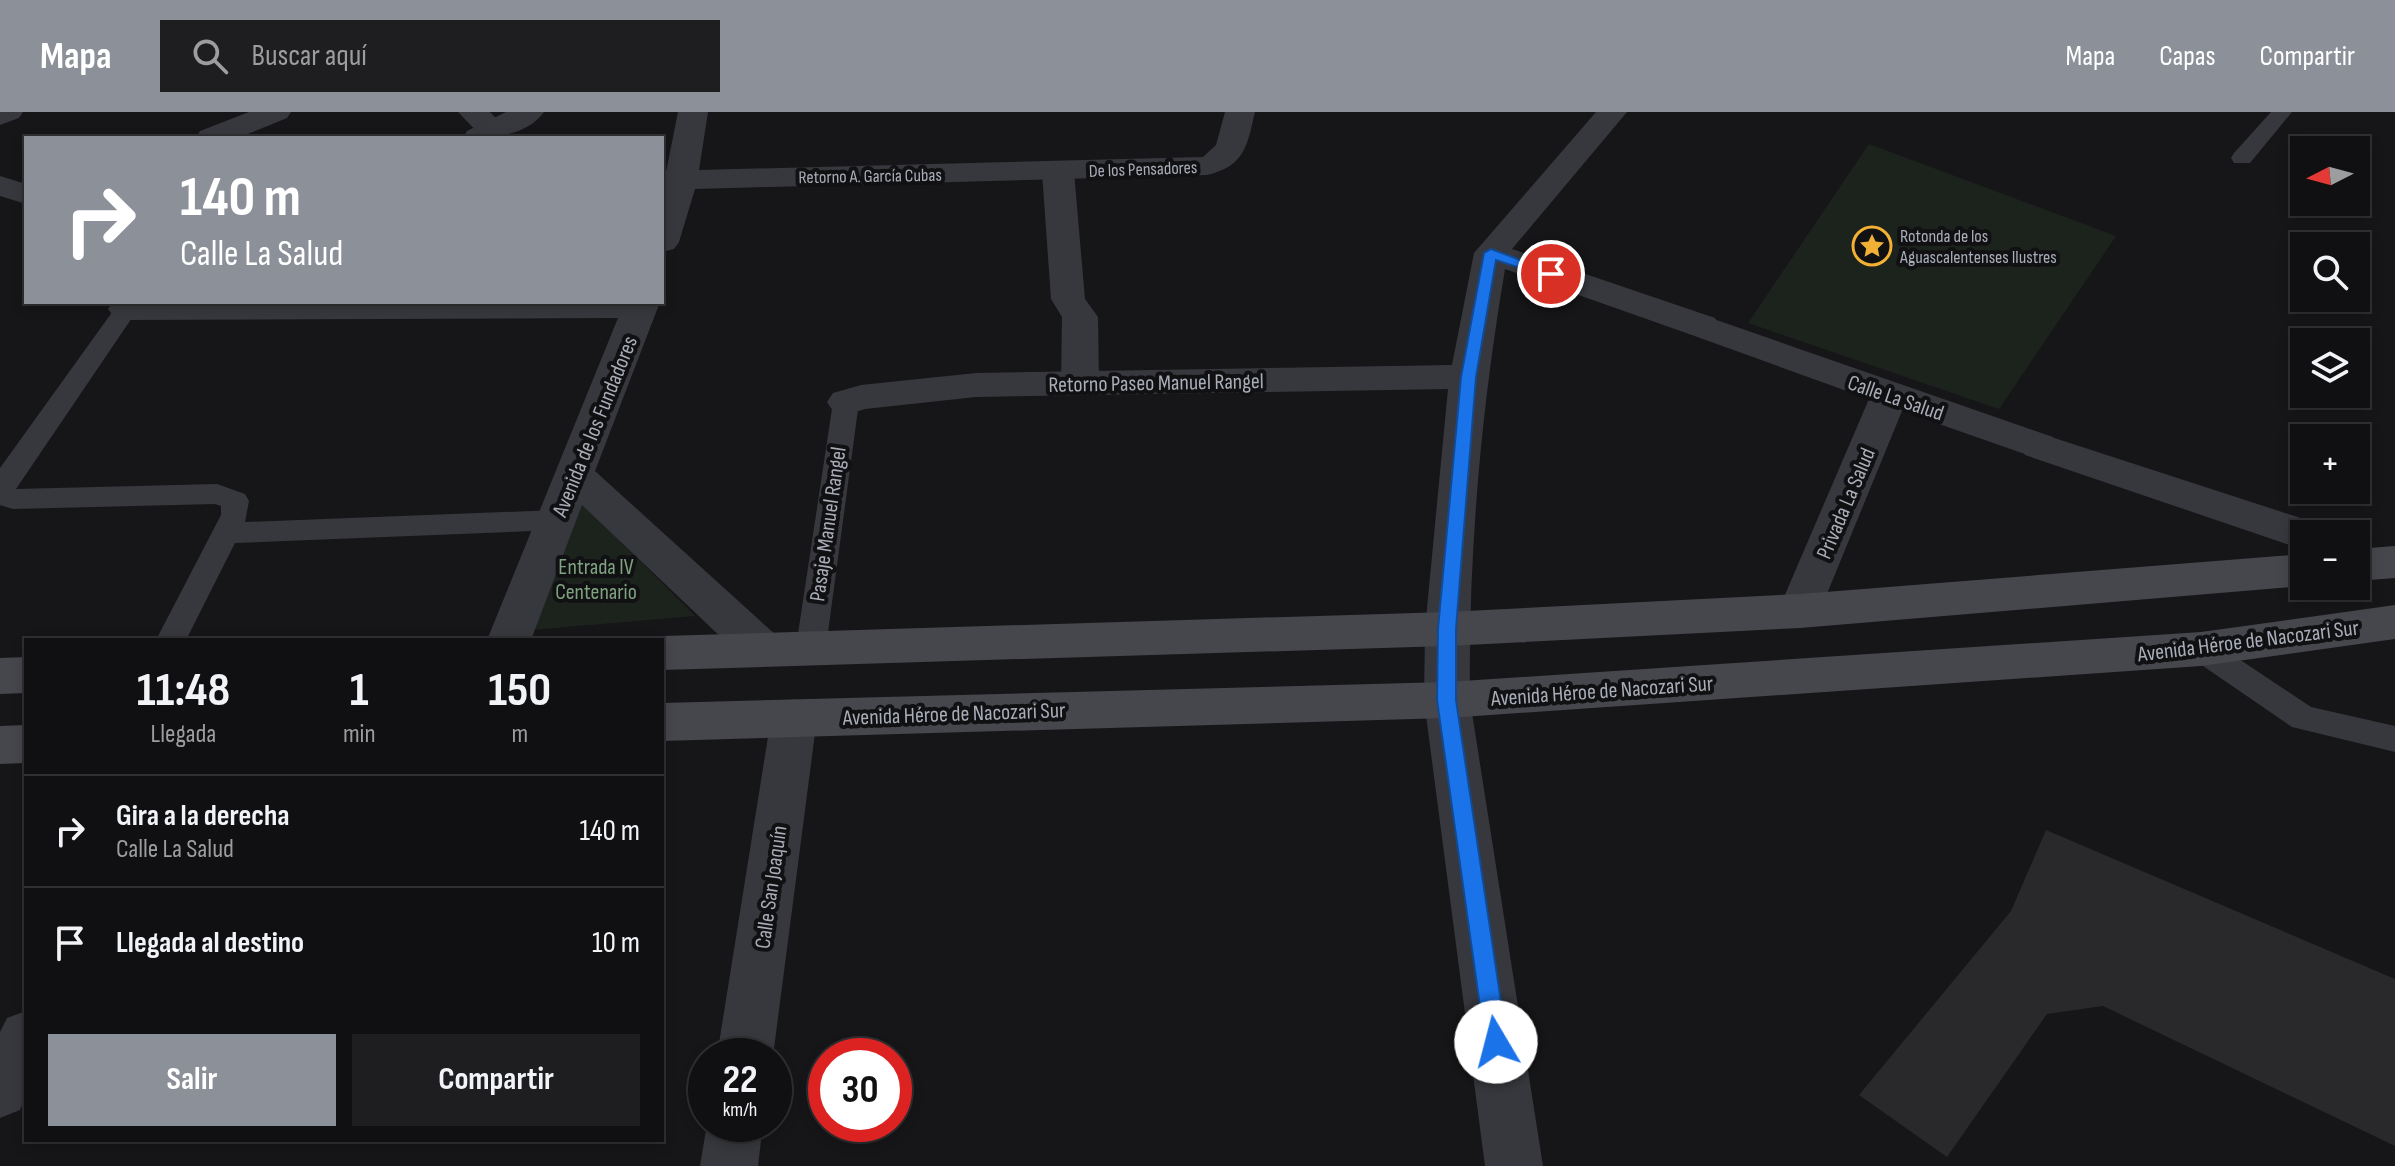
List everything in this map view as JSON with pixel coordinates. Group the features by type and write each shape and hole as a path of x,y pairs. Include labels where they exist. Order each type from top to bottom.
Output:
{"main road":[{"path":"664,653 1447,629 1800,611 2290,571"},
{"name":"Avenida Héroe de Nacozari Sur","path":"664,722 1447,700 2201,649 2395,622"},
{"path":"0,676 24,675"},
{"path":"0,745 24,744"}],"street":[{"path":"0,116 8,112"},
{"path":"216,136 276,112"},
{"path":"481,127 529,112"},
{"path":"664,236 682,180 693,112"},
{"name":"De los Pensadores","path":"1058,172 1207,166 1221,162 1228,154 1240,112"},
{"path":"1514,1166 1447,700 1447,629 1468,377 1491,253 1612,112"},
{"path":"1058,172 1068,299 1080,317 1080,383"},
{"name":"Retorno A. García Cubas","path":"682,180 1058,172"},
{"path":"0,186 24,193"},
{"name":"Calle La Salud","path":"1491,253 1890,395 2290,530"},
{"path":"131,306 642,305"},
{"name":"Avenida de los Fundadores","path":"510,638 642,305"},
{"name":"Retorno Paseo Manuel Rangel","path":"846,402 861,397 976,385 1468,377"},
{"name":"Privada La Salud","path":"1800,611 1890,395"},
{"path":"575,475 761,648"},
{"name":"Calle San Joaquín","path":"748,1038 794,718"},
{"path":"0,1090 24,1041"},
{"path":"729,1166 732,1142"}],"lane":[{"path":"2242,158 2282,112"},
{"path":"131,306 3,484 1,495 13,499 217,494 235,501 235,515 227,533 172,638"},
{"name":"Pasaje Manuel Rangel","path":"811,647 846,402"},
{"path":"227,533 557,520"},
{"path":"2201,649 2303,718 2395,739"}],"green space":[{"path":"1869,144 2116,236 1999,409 1748,323"},
{"name":"Entrada IV Centenario","path":"578,499 695,616 530,630"}],"building":[{"path":"2046,830 2395,979 2395,1146 2103,1006 2047,1014 1947,1157 1859,1095 2011,911"}],"place":[{"name":"Rotonda de los Aguascalentenses Ilustres","path":"1872,246"}],"route":[{"path":"1496,1042 1447,700 1447,629 1468,377 1491,253 1551,274"}]}
